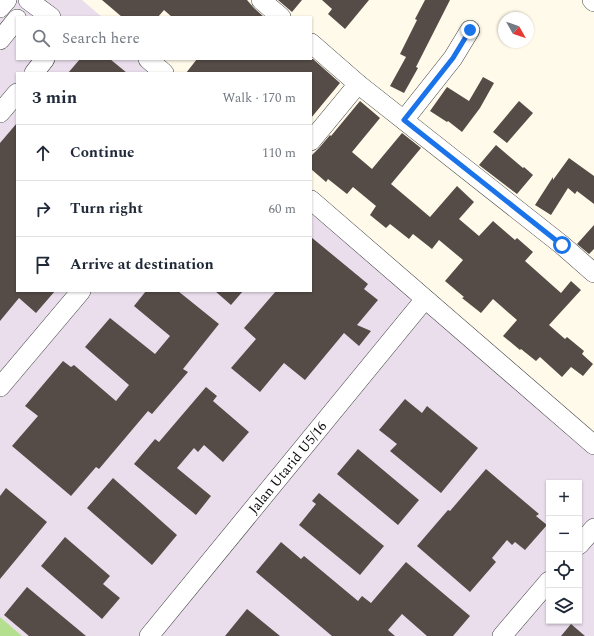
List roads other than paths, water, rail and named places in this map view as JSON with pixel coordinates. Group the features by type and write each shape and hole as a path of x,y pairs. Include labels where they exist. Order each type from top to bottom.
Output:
{"street":[{"path":"0,8 6,0"},
{"path":"261,0 280,16"},
{"path":"19,16 29,1 50,16"},
{"path":"0,40 16,20"},
{"path":"404,120 453,58 470,30"},
{"path":"312,44 358,84 562,245 594,273"},
{"path":"35,72 44,60"},
{"path":"149,60 163,72"},
{"path":"312,141 358,84"},
{"path":"0,113 16,94"},
{"path":"312,201 594,444"},
{"path":"0,387 79,292"},
{"name":"Jalan Utarid U5/16","path":"149,636 425,299"},
{"path":"582,542 594,528"},
{"path":"502,636 546,585"}]}
